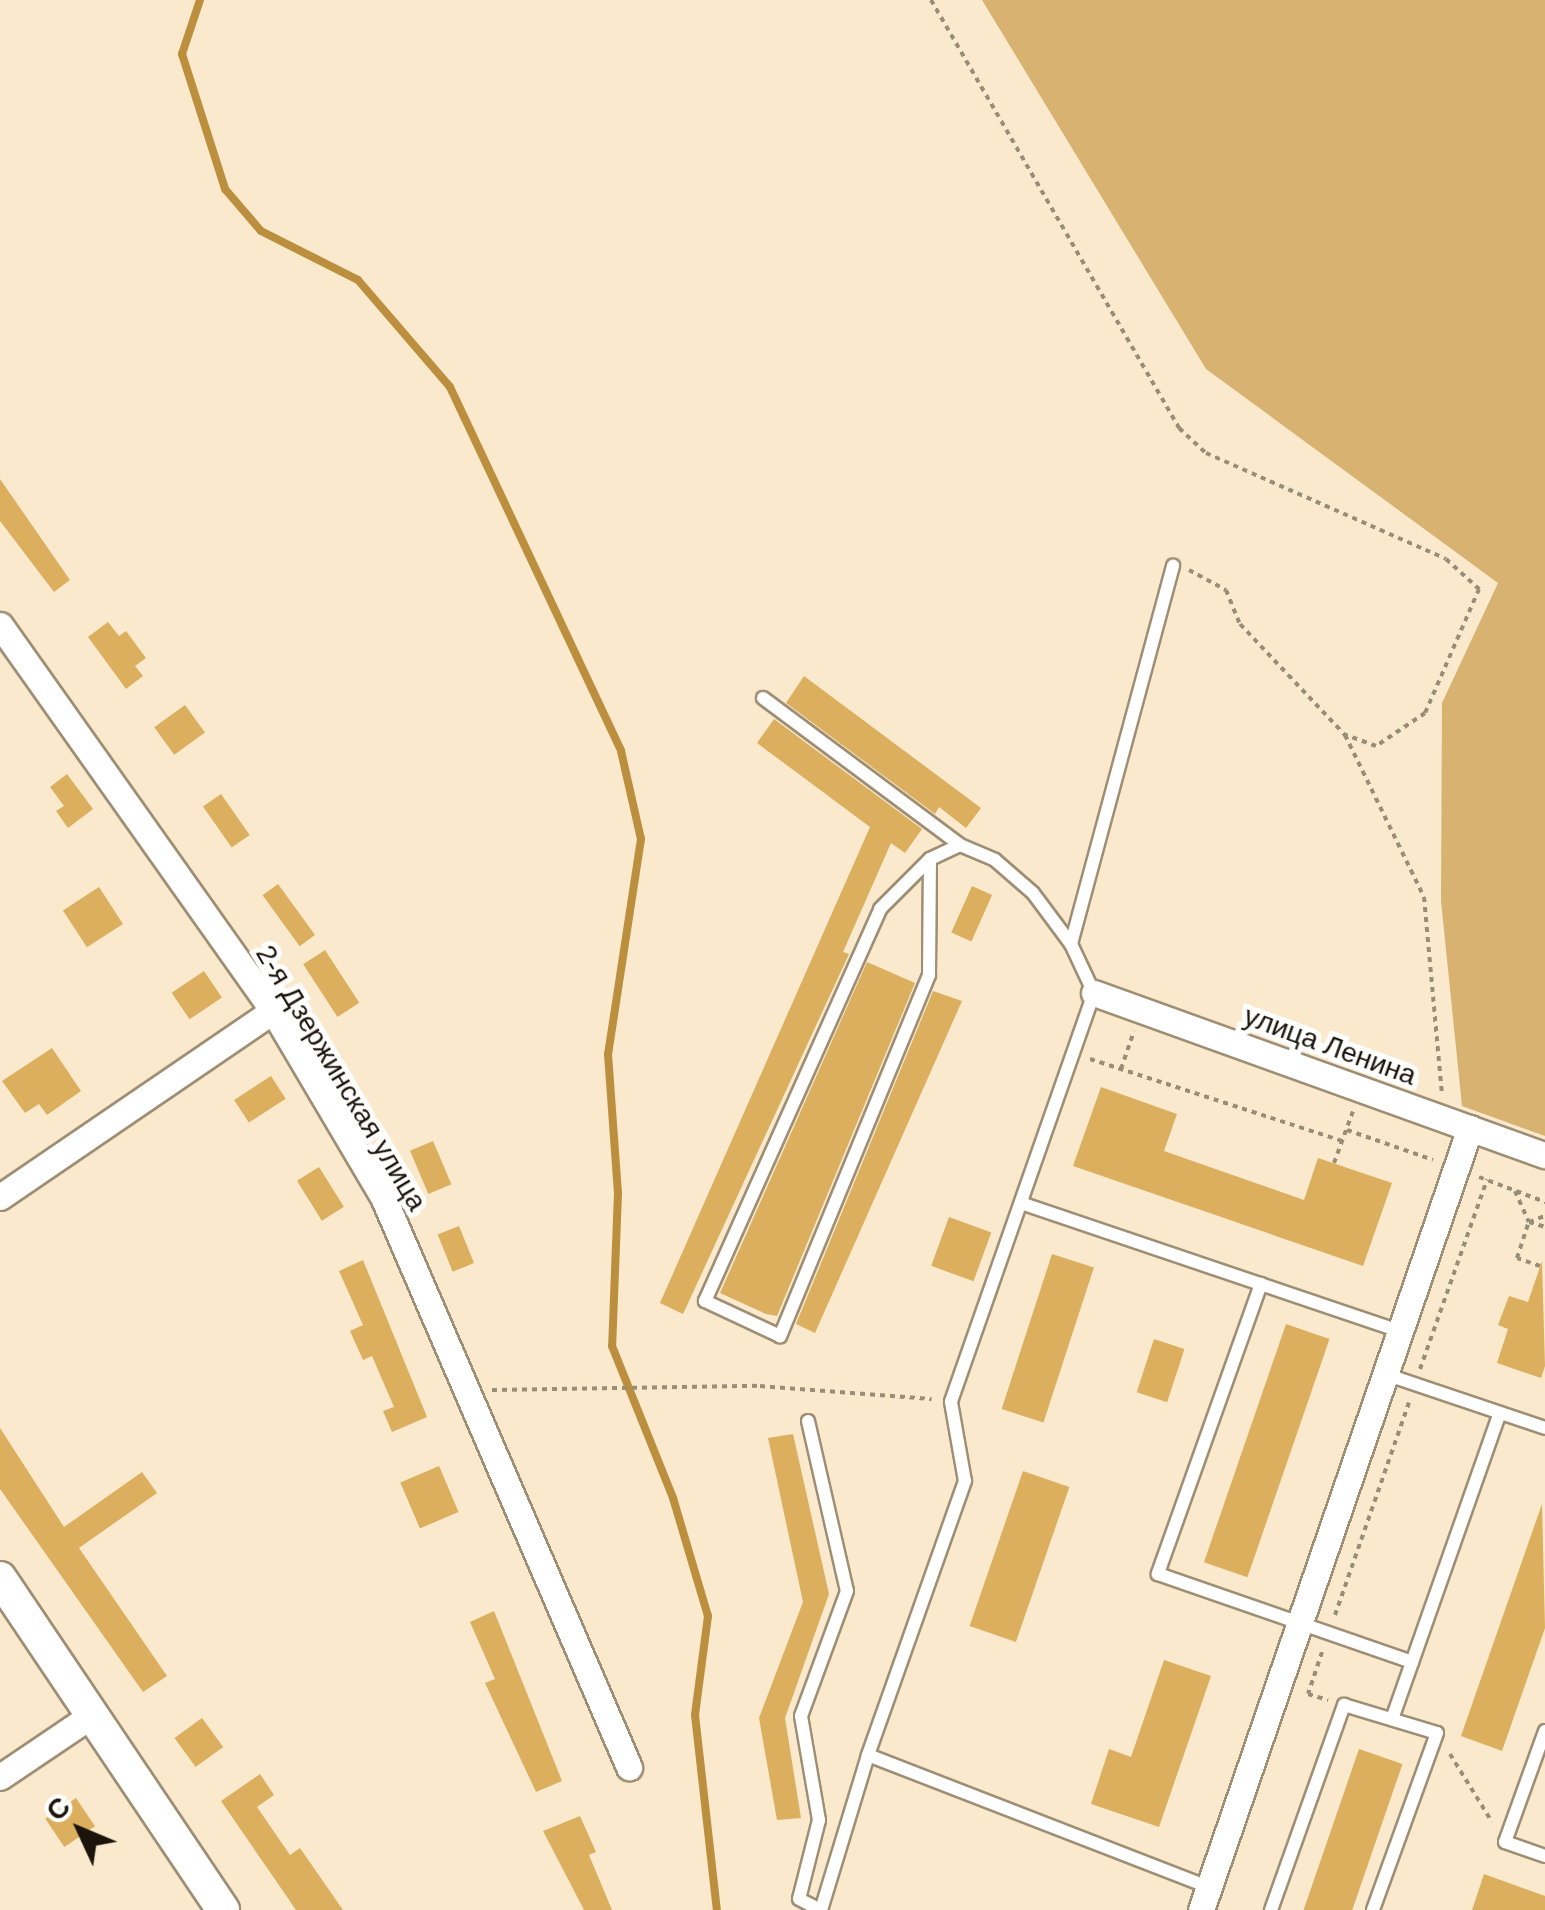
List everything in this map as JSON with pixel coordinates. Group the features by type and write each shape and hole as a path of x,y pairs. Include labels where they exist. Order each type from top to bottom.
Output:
{"street":[{"name":"2-я Дзержинская улица","path":"1,628 272,1011 384,1198 630,1767"},
{"name":"улица Ленина","path":"1094,993 1545,1155"},
{"path":"0,1197 272,1011"},
{"path":"1205,1898 1470,1128"},
{"path":"0,1578 223,1910"},
{"path":"0,1777 92,1715"}],"lane":[{"path":"1071,944 1173,566"},
{"path":"763,698 960,845 995,860 1033,893 1071,944 1094,993 951,1402 966,1481 868,1756 821,1910 799,1899 819,1820 801,1716 848,1590 808,1420"},
{"path":"930,859 928,974 780,1336 706,1301 880,908 930,859 960,845"},
{"path":"1021,1204 1400,1331"},
{"path":"1261,1284 1158,1574 1298,1626 1412,1662"},
{"path":"1385,1374 1545,1428"},
{"path":"1392,1719 1500,1413"},
{"path":"1271,1910 1344,1704 1436,1733 1373,1910"},
{"path":"1545,1731 1505,1842 1545,1856"},
{"path":"868,1756 1205,1898"}],"path":[{"path":"931,0 1180,428 1206,452 1446,559 1479,589 1425,713 1376,746 1344,735"},
{"path":"1173,566 1204,573 1226,590 1240,624 1344,735 1424,897 1444,1119"},
{"path":"1121,1069 1142,1010"},
{"path":"1073,1053 1342,1141"},
{"path":"1334,1163 1361,1089"},
{"path":"1344,1704 1308,1694 1487,1180"},
{"path":"1515,1191 1530,1222 1545,1228"},
{"path":"1540,1266 1517,1258 1530,1222 1545,1216"},
{"path":"504,1389 851,1388 951,1402"},
{"path":"1436,1733 1505,1842"}],"shaded area":[{"path":"982,0 1545,0 1545,1136 1462,1106 1441,901 1442,703 1498,583 1206,369"}],"building":[{"path":"0,479 70,580 54,592 0,521"},
{"path":"108,622 119,636 126,631 146,658 135,666 143,676 126,689 88,637"},
{"path":"804,676 981,808 966,828 939,807 935,814 786,703"},
{"path":"185,705 205,733 174,755 154,727"},
{"path":"774,719 922,829 905,853 891,843 843,952 849,954 683,1314 660,1303 870,827 757,743"},
{"path":"67,774 93,809 68,828 56,811 64,806 50,787"},
{"path":"221,794 250,835 232,848 203,807"},
{"path":"278,884 315,935 300,946 263,895"},
{"path":"972,886 992,895 971,942 951,933"},
{"path":"99,887 123,924 87,947 63,910"},
{"path":"325,950 359,1003 338,1017 303,964"},
{"path":"867,962 915,983 777,1316 766,1314 720,1293"},
{"path":"204,971 222,998 190,1019 172,993"},
{"path":"933,991 962,1001 815,1333 796,1324"},
{"path":"52,1048 81,1091 47,1115 39,1104 25,1113 2,1081"},
{"path":"271,1076 286,1099 249,1123 234,1100"},
{"path":"1101,1087 1177,1114 1164,1151 1304,1200 1318,1158 1392,1183 1363,1266 1073,1166"},
{"path":"433,1141 451,1184 428,1194 410,1151"},
{"path":"319,1167 344,1207 322,1221 297,1181"},
{"path":"949,1217 991,1232 974,1281 931,1266"},
{"path":"459,1226 474,1263 453,1272 438,1235"},
{"path":"1052,1254 1094,1268 1043,1423 1002,1409"},
{"path":"363,1260 427,1417 392,1432 383,1411 394,1407 372,1356 363,1360 350,1331 363,1325 339,1271"},
{"path":"1542,1261 1545,1366 1541,1378 1497,1363 1508,1329 1498,1325 1509,1296 1528,1302"},
{"path":"1286,1324 1329,1339 1247,1577 1204,1562"},
{"path":"1154,1339 1184,1349 1167,1402 1137,1392"},
{"path":"0,1428 64,1527 142,1472 157,1493 79,1548 167,1676 143,1692 0,1489"},
{"path":"793,1434 829,1594 785,1718 801,1818 777,1820 759,1718 803,1602 768,1438"},
{"path":"439,1466 459,1512 420,1528 400,1482"},
{"path":"1023,1471 1069,1487 1016,1642 970,1626"},
{"path":"1542,1504 1545,1628 1502,1751 1461,1736"},
{"path":"494,1611 562,1781 536,1792 485,1683 495,1679 470,1622"},
{"path":"1164,1660 1211,1676 1159,1827 1091,1804 1109,1749 1131,1757"},
{"path":"202,1718 223,1747 196,1767 174,1738"},
{"path":"1359,1749 1402,1764 1352,1910 1304,1910"},
{"path":"260,1774 274,1795 257,1807 290,1855 300,1848 343,1910 296,1910 221,1801"},
{"path":"76,1798 95,1826 64,1847 45,1819"},
{"path":"580,1816 596,1852 589,1855 612,1910 584,1910 543,1831"},
{"path":"1484,1874 1545,1896 1545,1910 1472,1910"}],"waterway":[{"path":"200,0 182,54 225,189 261,231 358,280 450,387 621,751 641,839 608,1054 618,1193 612,1346 673,1498 708,1616 695,1715 717,1910"}]}
